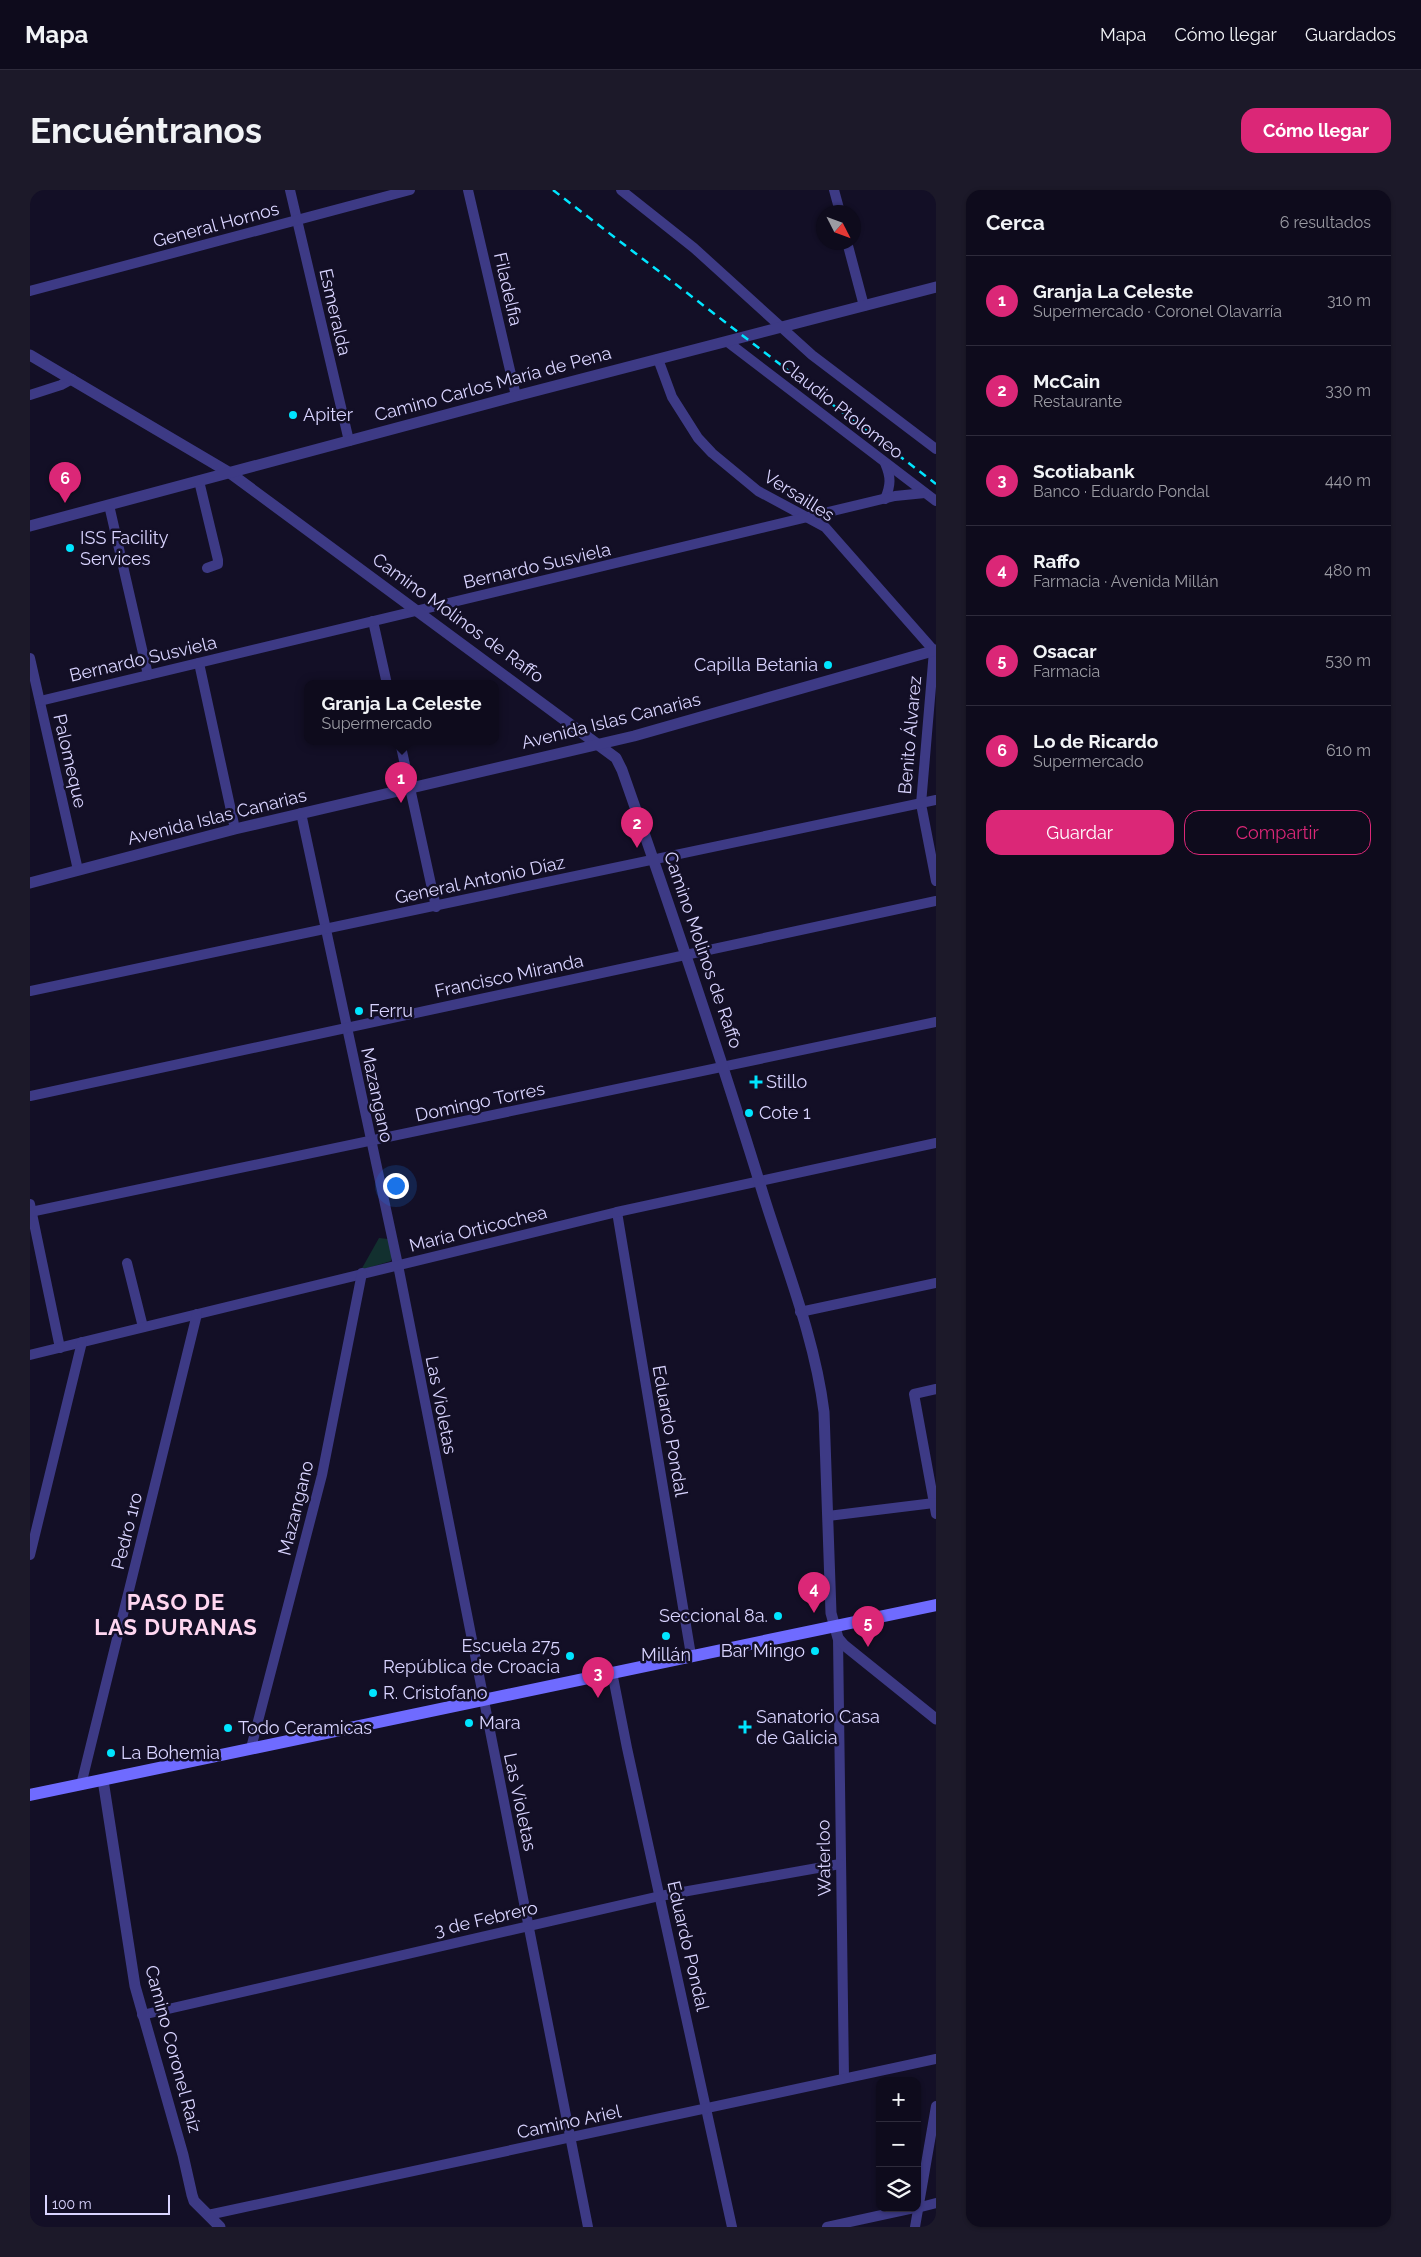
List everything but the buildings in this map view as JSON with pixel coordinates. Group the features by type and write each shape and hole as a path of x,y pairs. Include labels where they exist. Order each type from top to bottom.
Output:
{"main road":[{"path":"30,1796 833,1624 936,1604"}],"street":[{"name":"Esmeralda","path":"290,190 349,440"},
{"name":"General Hornos","path":"30,291 410,190"},
{"name":"Filadelfia","path":"468,190 516,396"},
{"path":"621,190 694,248 812,355 936,449"},
{"path":"834,190 838,205"},
{"path":"850,250 864,306"},
{"name":"Camino Carlos María de Pena","path":"30,526 349,440 936,287"},
{"name":"Claudio Ptolomeo","path":"729,342 936,501"},
{"name":"Camino Molinos de Raffo","path":"30,355 72,378 230,473 616,758 654,860 724,1067 800,1312 821,1388 833,1624 838,1638"},
{"name":"Versailles","path":"658,359 672,397 698,438 712,453 758,491 824,527 935,651"},
{"path":"30,395 61,385 72,378"},
{"path":"885,462 890,476 890,487 885,499"},
{"path":"199,481 218,560 214,566 207,568"},
{"name":"Bernardo Susviela","path":"40,701 885,499 925,493"},
{"path":"109,505 148,675"},
{"path":"373,621 386,680"},
{"name":"Avenida Islas Canarias","path":"30,883 235,829 599,744 935,651"},
{"name":"Benito Álvarez","path":"935,651 920,804 936,881"},
{"name":"Palomeque","path":"30,658 78,870"},
{"path":"199,663 235,829"},
{"path":"401,745 436,906"},
{"name":"General Antonio Díaz","path":"30,991 936,800"},
{"name":"Mazangano","path":"301,813 398,1265"},
{"name":"Francisco Miranda","path":"30,1096 346,1026 686,957 936,901"},
{"name":"Domingo Torres","path":"31,1209 371,1142 936,1022"},
{"name":"María Orticochea","path":"30,1355 617,1212 936,1143"},
{"path":"31,1209 60,1348"},
{"name":"Eduardo Pondal","path":"617,1212 691,1655"},
{"path":"127,1263 143,1327"},
{"name":"Las Violetas","path":"398,1265 588,2227"},
{"name":"Mazangano","path":"251,1748 322,1475 362,1273"},
{"path":"800,1312 936,1283"},
{"name":"Pedro 1ro","path":"81,1785 197,1314"},
{"path":"30,1555 82,1342"},
{"path":"936,1389 914,1394 936,1514"},
{"path":"828,1516 934,1503"},
{"path":"838,1638 936,1719"},
{"name":"Waterloo","path":"838,1638 844,2078"},
{"name":"Eduardo Pondal","path":"612,1672 627,1748 708,2108 732,2227"},
{"name":"Camino Coronel Raíz","path":"103,1780 135,1986 142,2015 194,2201 220,2227"},
{"name":"3 de Febrero","path":"142,2015 660,1896 840,1864"},
{"name":"Camino Ariel","path":"208,2215 936,2059"},
{"path":"921,2187 936,2106"},
{"path":"921,2207 936,2203"},
{"path":"827,2227 898,2212"},
{"path":"915,2227 917,2212"}],"green space":[{"path":"379,1238 388,1239 392,1257 391,1261 361,1270"}],"railway":[{"path":"553,190 936,484"}],"place":[{"name":"Apiter","path":"293,415"},
{"name":"Lo de Ricardo","path":"65,503"},
{"name":"ISS Facility Services","path":"70,548"},
{"name":"Capilla Betania","path":"828,665"},
{"name":"Granja La Celeste","path":"401,803"},
{"name":"McCain","path":"637,848"},
{"name":"Ferru","path":"359,1011"},
{"name":"Stillo","path":"756,1082"},
{"name":"Cote 1","path":"749,1113"},
{"name":"Raffo","path":"814,1613"},
{"name":"Seccional 8a.","path":"778,1616"},
{"name":"Millán","path":"666,1636"},
{"name":"Osacar","path":"868,1647"},
{"name":"Bar Mingo","path":"815,1651"},
{"name":"Escuela 275 República de Croacia","path":"570,1656"},
{"name":"R. Cristofano","path":"373,1693"},
{"name":"Scotiabank","path":"598,1698"},
{"name":"Mara","path":"469,1723"},
{"name":"Sanatorio Casa de Galicia","path":"745,1727"},
{"name":"Todo Ceramicas","path":"228,1728"},
{"name":"La Bohemia","path":"111,1753"}],"district":[{"name":"PASO DE LAS DURANAS","path":"176,1614"}]}
